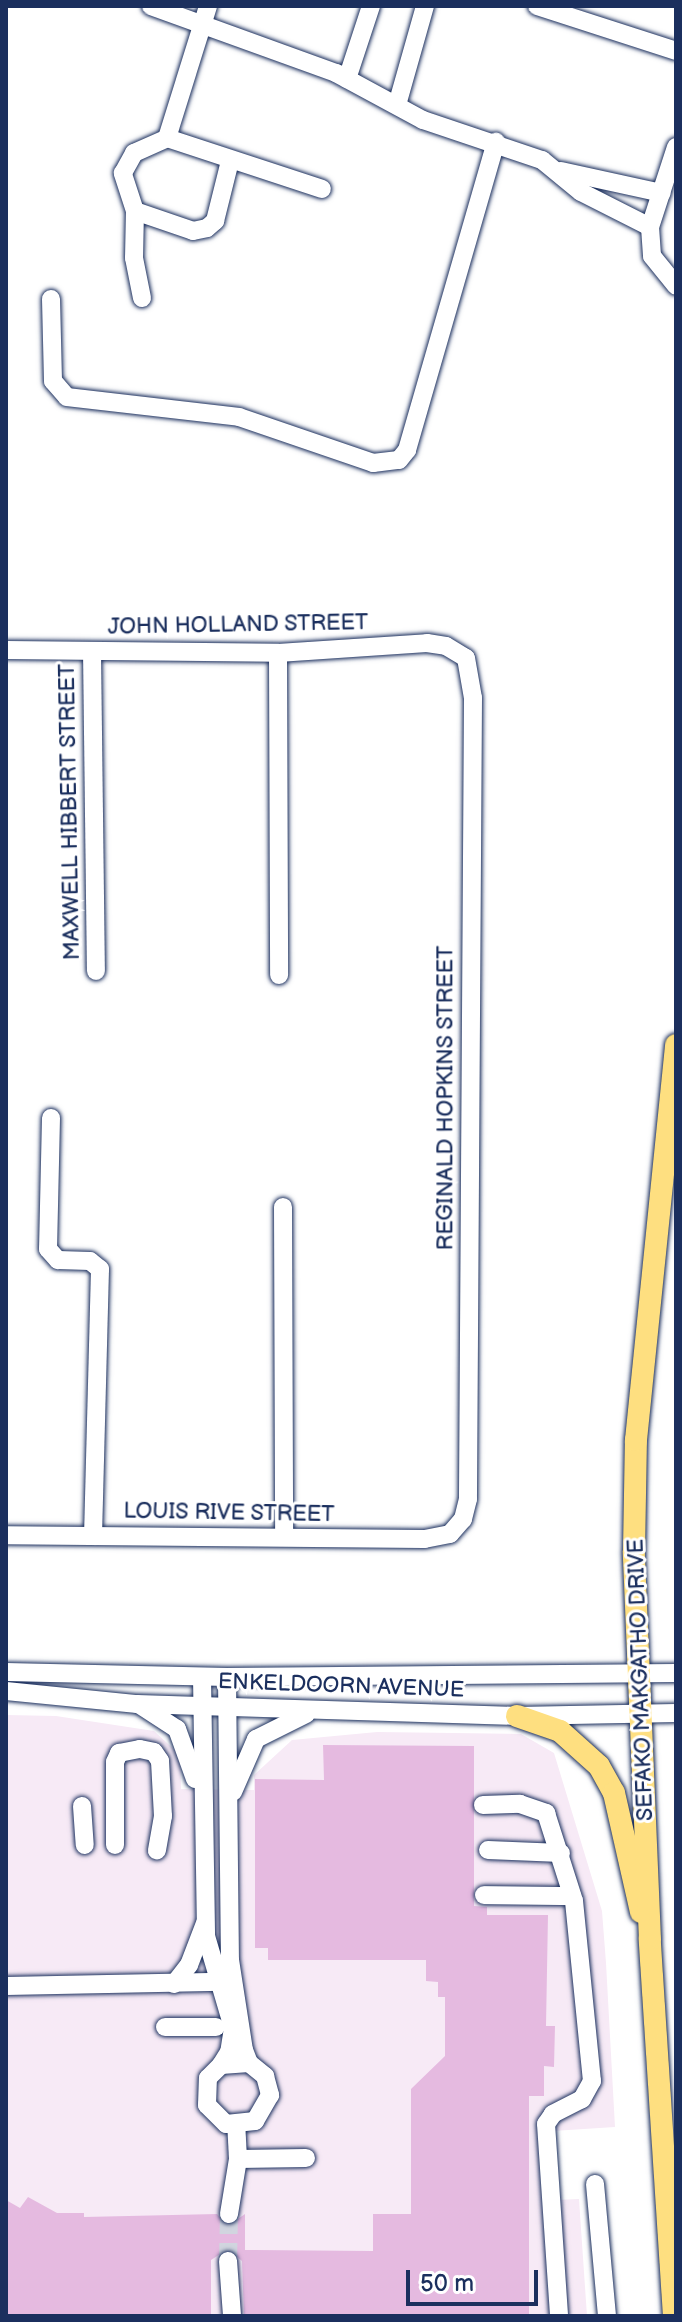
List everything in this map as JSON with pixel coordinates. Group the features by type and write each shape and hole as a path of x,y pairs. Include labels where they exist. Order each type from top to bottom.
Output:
{"main road":[{"name":"SEFAKO MAKGATHO DRIVE","path":"674,2316 650,1940 639,1674 636,1440 676,1045"},
{"path":"517,1716 550,1726 580,1744 610,1784 650,1940"}],"street":[{"path":"151,6 347,79 423,120 496,142 561,171 662,193"},
{"path":"142,298 134,258 135,211 125,190 127,161 167,138 208,6"},
{"path":"347,79 371,6"},
{"path":"397,105 425,6"},
{"path":"537,6 676,51"},
{"path":"167,138 322,189"},
{"path":"51,299 53,381 67,397 239,417 373,463 399,460 407,450 496,142"},
{"path":"676,147 650,227 652,256 676,286"},
{"path":"135,211 193,231 207,228 215,221 230,161"},
{"path":"561,171 581,192 650,227"},
{"name":"JOHN HOLLAND STREET","path":"6,650 278,653 427,643 446,646 466,658"},
{"name":"MAXWELL HIBBERT STREET","path":"92,651 96,971"},
{"path":"278,653 279,975"},
{"name":"REGINALD HOPKINS STREET","path":"450,1534 463,1519 468,1499 473,698 466,658"},
{"path":"51,1118 48,1249 58,1260 90,1261 100,1269 93,1536"},
{"path":"283,1207 284,1537"},
{"name":"LOUIS RIVE STREET","path":"6,1535 424,1539 450,1534"},
{"name":"ENKELDOORN AVENUE","path":"6,1672 202,1677 676,1673"},
{"path":"202,1677 205,1923 233,2028 221,2065 208,2078 205,2096 211,2113 236,2126 255,2121 270,2095 265,2076 249,2063 230,1960 227,1677"},
{"name":"ENKELDOORN AVENUE","path":"6,1691 137,1704 517,1716 676,1713"},
{"path":"137,1704 170,1723 184,1738 203,1800"},
{"path":"228,1808 244,1757 256,1739 282,1722 328,1709"},
{"path":"115,1845 115,1762 119,1753 140,1749 154,1752 160,1761 163,1816 157,1850"},
{"path":"483,1805 538,1807 554,1828 572,1896 592,2081 582,2099 553,2114 546,2124 559,2316"},
{"path":"82,1806 85,1845"},
{"path":"488,1850 561,1853"},
{"path":"484,1895 572,1896"},
{"path":"174,1984 189,1965 205,1923"},
{"path":"6,1986 222,1982"},
{"path":"165,2027 216,2027"},
{"path":"221,2065 249,2063"},
{"path":"229,2214 238,2159 236,2126"},
{"path":"238,2159 306,2158"},
{"path":"595,2184 607,2316"},
{"path":"228,2261 232,2316"}],"shaded area":[{"path":"6,1715 56,1716 154,1731 180,1755 181,1789 254,1790 254,1775 292,1740 377,1732 521,1734 554,1753 602,1911 606,1963 615,2127 553,2131 556,2200 579,2199 587,2316 6,2316"}],"building":[{"path":"323,1745 474,1746 474,1906 487,1907 487,1915 548,1915 546,2026 555,2026 554,2067 544,2066 544,2096 529,2096 529,2316 244,2316 242,2261 228,2249 211,2260 211,2316 6,2316 6,2200 20,2208 28,2197 57,2213 84,2213 84,2217 217,2214 228,2226 245,2214 245,2250 373,2251 373,2214 411,2214 411,2089 445,2056 445,1997 438,1997 438,1982 426,1981 426,1960 268,1960 268,1948 255,1948 255,1779 324,1780"}],"tunnel":[{"path":"228,2261 229,2214"}]}
